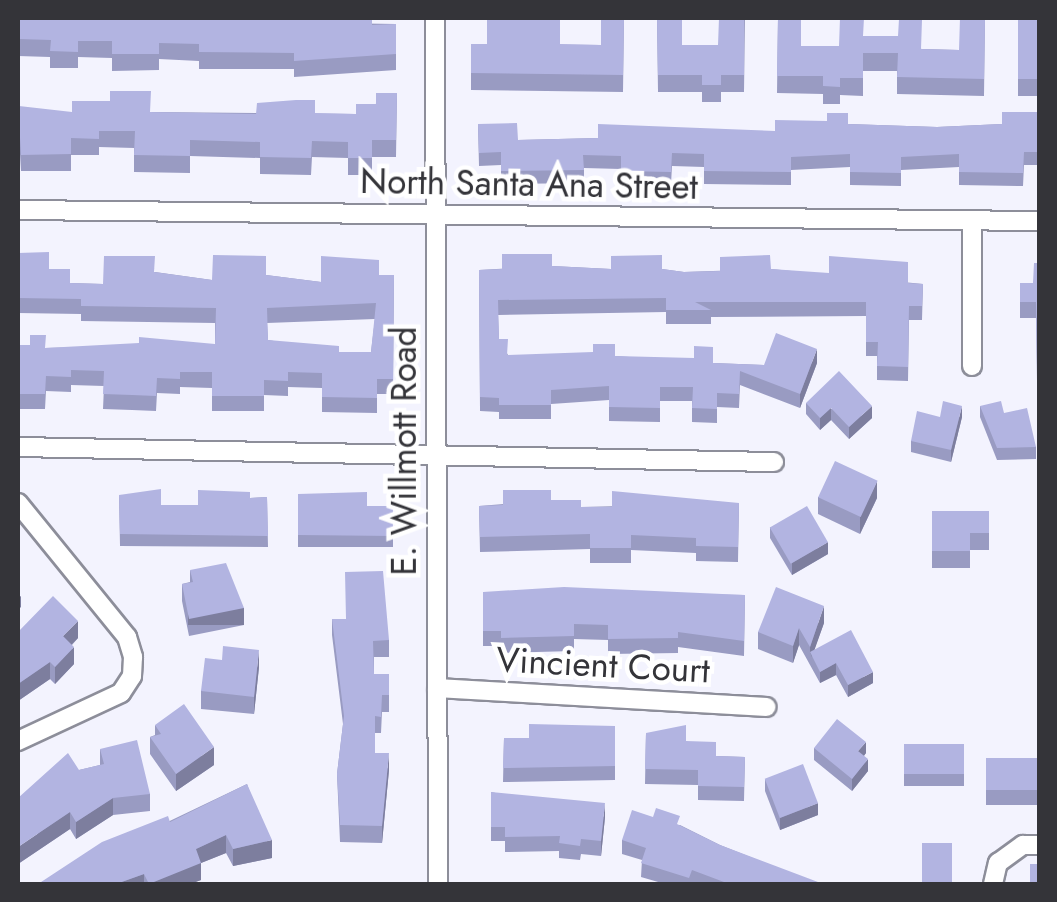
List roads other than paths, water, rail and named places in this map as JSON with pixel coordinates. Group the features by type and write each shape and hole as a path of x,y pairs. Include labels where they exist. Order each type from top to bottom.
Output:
{"street":[{"name":"E. Willmott Road","path":"435,18 438,884"},
{"name":"North Santa Ana Street","path":"18,210 1040,222"},
{"path":"972,220 972,366"},
{"path":"18,446 774,462"},
{"path":"18,503 127,638 132,676 104,704 18,741"},
{"name":"Vincient Court","path":"437,688 766,707"},
{"path":"993,884 998,862 1022,845 1040,845"}]}
